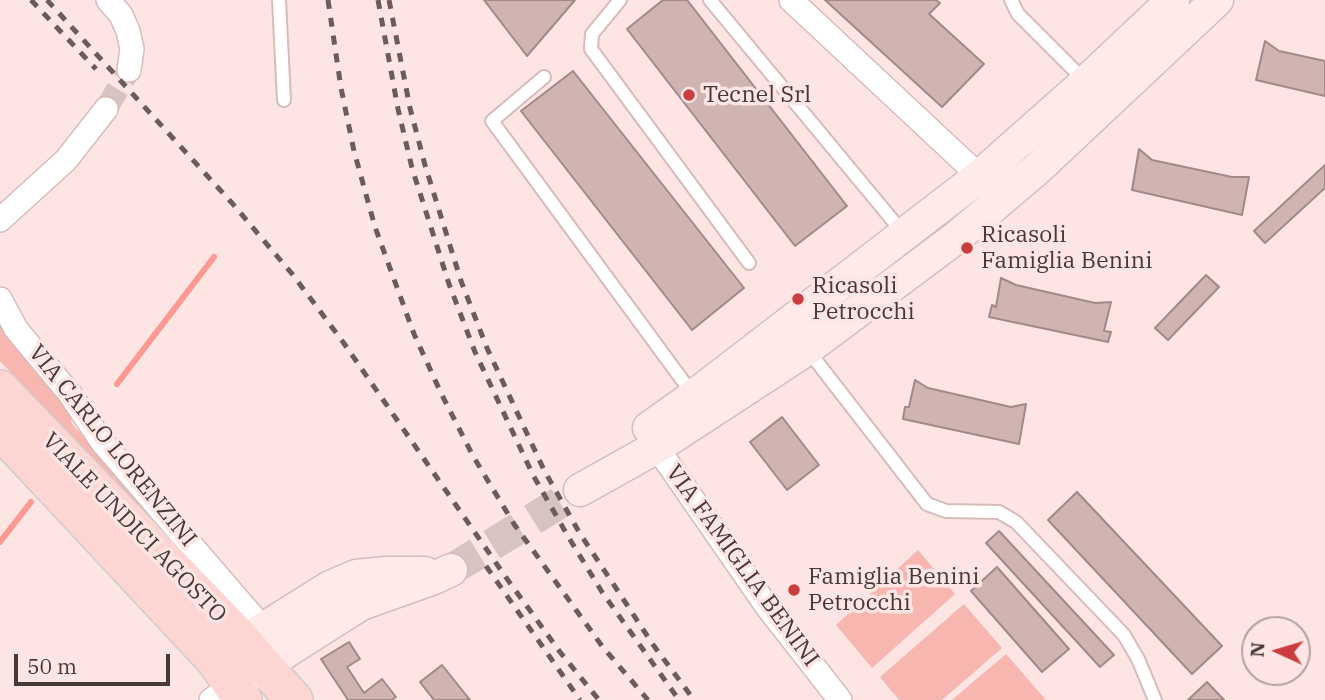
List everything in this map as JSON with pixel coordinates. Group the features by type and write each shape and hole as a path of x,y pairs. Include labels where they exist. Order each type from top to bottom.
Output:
{"main road":[{"path":"582,488 797,336 895,241 980,176 1173,0"},
{"path":"651,439 694,396 907,274 1004,199 1217,0"},
{"name":"VIALE UNDICI AGOSTO","path":"0,388 250,631 274,660 293,700"},
{"name":"VIALE UNDICI AGOSTO","path":"0,430 214,659 229,695"},
{"path":"229,695 274,660 361,604 449,570 437,573 356,576 330,587 250,631"}],"street":[{"path":"108,0 121,15 128,31 132,49 129,70"},
{"path":"791,0 1004,199"},
{"path":"0,220 66,160 107,110"},
{"path":"895,241 883,262 887,271 894,276 907,274"},
{"name":"VIA CARLO LORENZINI","path":"0,299 16,329 70,394 103,443 250,631"},
{"name":"VIA FAMIGLIA BENINI","path":"651,439 768,608 840,700"}],"lane":[{"path":"279,0 284,100"},
{"path":"620,0 592,34 591,48 749,263"},
{"path":"710,0 895,241"},
{"path":"1011,0 1018,14 1086,82"},
{"path":"544,77 492,121 694,396"},
{"path":"797,336 920,498 927,504 946,511 999,512 1016,522 1124,635 1138,659 1155,700"}],"shaded area":[{"path":"0,318 69,406 72,424 190,552 252,630 0,361"},
{"path":"918,550 955,594 872,668 836,625"},
{"path":"964,604 1002,648 942,700 899,700 880,677"},
{"path":"1006,654 1046,700 952,700"}],"building":[{"path":"484,0 575,0 527,56"},
{"path":"663,0 687,0 847,206 795,246 627,29"},
{"path":"825,0 936,0 940,3 929,14 984,64 942,107"},
{"path":"1265,41 1279,51 1325,61 1325,96 1256,80"},
{"path":"573,71 744,288 692,330 521,111"},
{"path":"1139,149 1152,160 1232,177 1249,177 1242,215 1132,190"},
{"path":"1325,165 1325,188 1265,243 1254,231"},
{"path":"1206,275 1219,287 1168,340 1155,328"},
{"path":"1001,278 1016,285 1095,303 1111,302 1104,331 1111,332 1108,342 989,317 992,305 996,307"},
{"path":"915,380 928,388 1011,407 1026,404 1019,444 903,419 905,407 909,407"},
{"path":"782,417 819,465 787,490 750,442"},
{"path":"1077,492 1222,646 1192,674 1048,520"},
{"path":"999,531 1114,655 1100,667 986,543"},
{"path":"997,567 1069,649 1042,672 971,591"},
{"path":"349,642 360,659 347,667 364,693 382,679 396,697 392,700 348,700 321,659"},
{"path":"442,665 470,700 434,700 420,682"},
{"path":"1207,682 1224,700 1188,700"}],"waterway":[{"path":"117,384 214,257"},
{"path":"0,542 31,502"}],"tunnel":[{"path":"106,109 129,70"},
{"path":"451,570 580,490"}],"railway":[{"path":"31,0 96,69"},
{"path":"47,0 232,203 293,275 343,342 505,576 599,700"},
{"path":"328,0 341,88 354,151 375,227 414,334 473,456 514,524 602,646 648,700"},
{"path":"378,0 412,168 449,284 475,352 533,475 569,538 602,592 679,700"},
{"path":"389,0 410,108 425,165 461,281 487,348 544,470 579,532 654,646 694,700"},
{"path":"486,566 580,700"}],"place":[{"name":"Tecnel Srl","path":"689,95"},
{"name":"Ricasoli Famiglia Benini","path":"967,248"},
{"name":"Ricasoli Petrocchi","path":"798,299"},
{"name":"Famiglia Benini Petrocchi","path":"794,590"}]}
